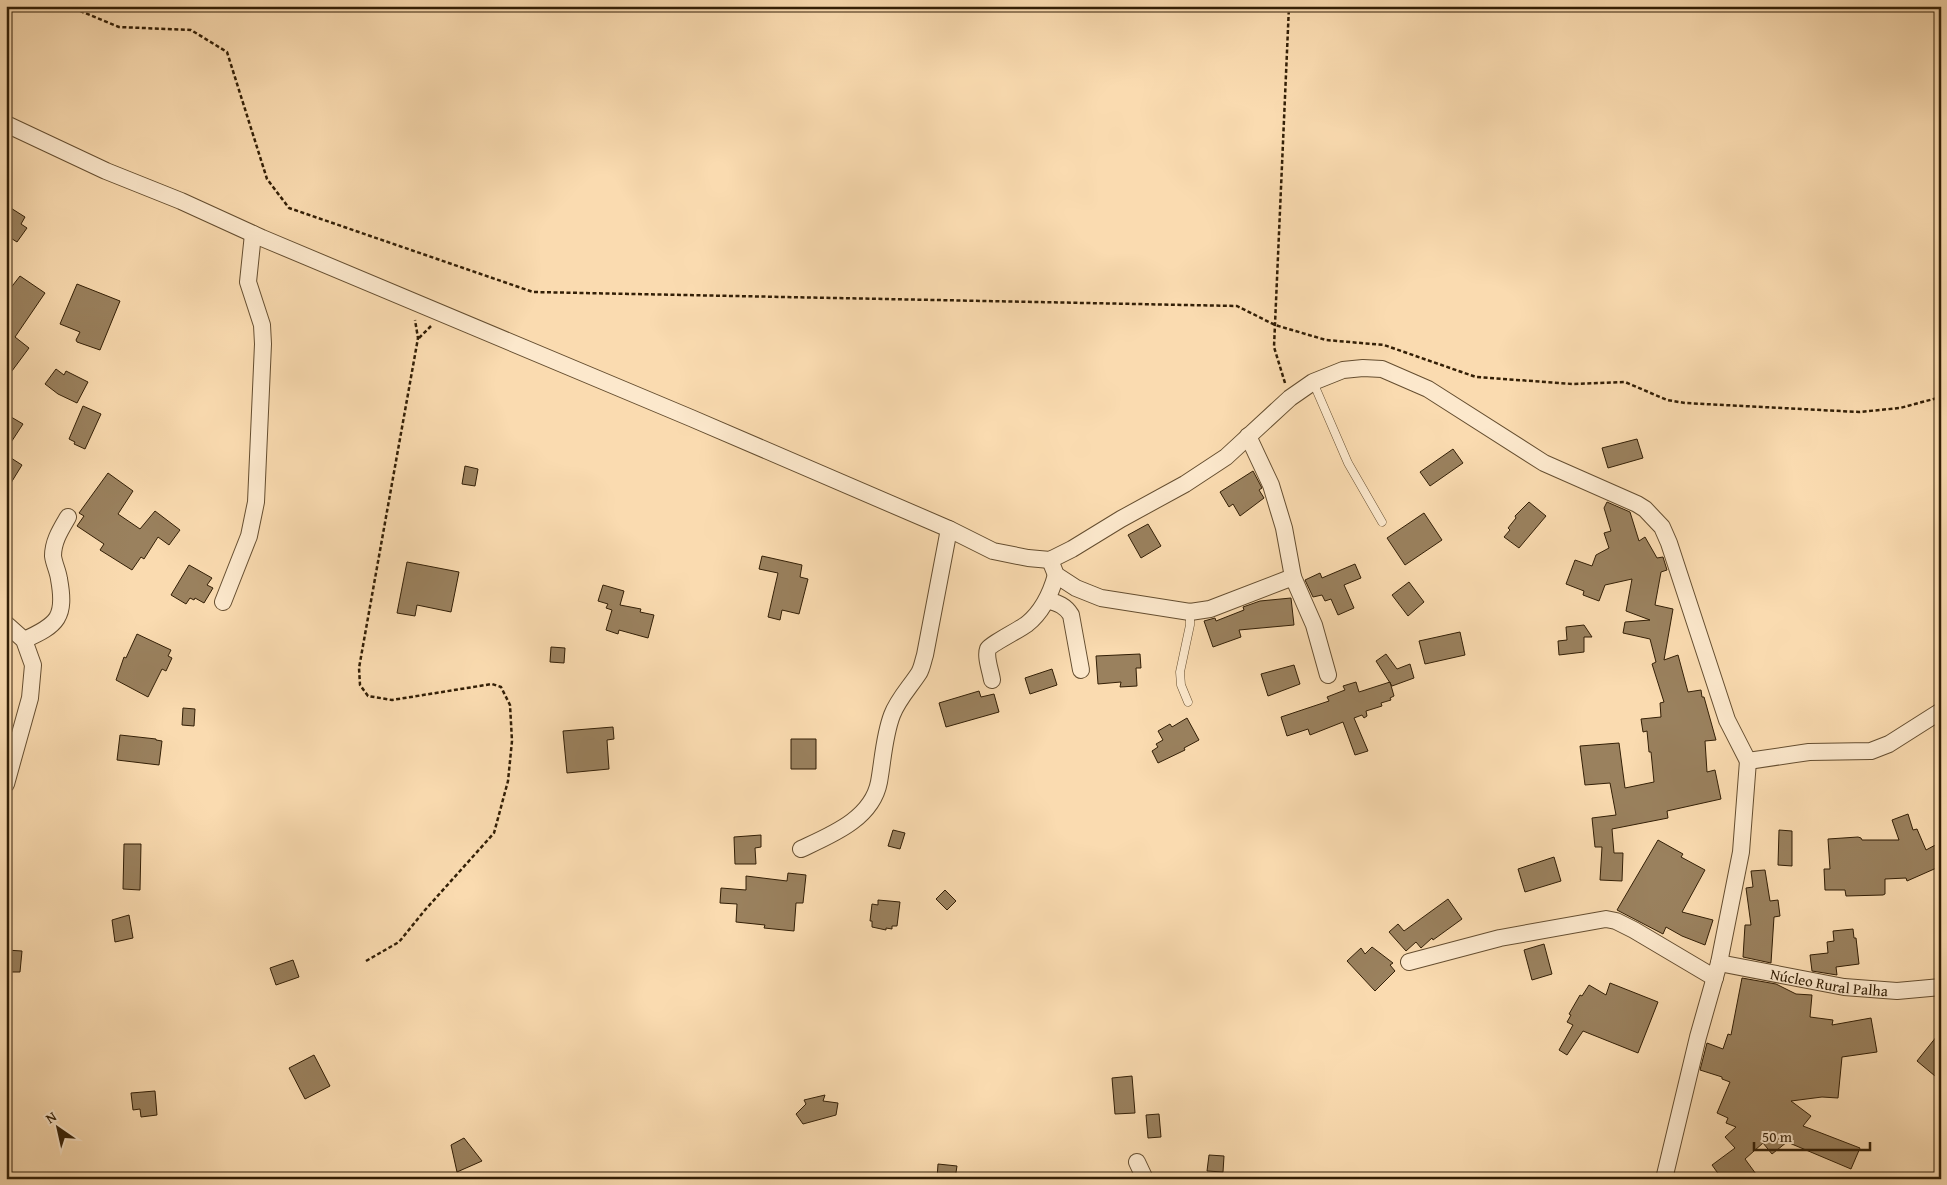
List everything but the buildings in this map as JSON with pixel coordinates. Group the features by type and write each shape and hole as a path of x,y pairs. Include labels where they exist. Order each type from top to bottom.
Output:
{"street":[{"path":"6,124 106,171 181,200 253,234 949,529 993,551 1050,560 1185,484 1226,457 1290,398 1313,382 1343,370 1363,368 1382,369 1428,389 1544,464 1638,504 1662,527 1669,543 1726,720 1748,761 1741,852 1717,971 1698,1037 1664,1179"},
{"path":"223,602 249,536 256,502 263,344 262,325 248,282 253,234"},
{"path":"1248,436 1271,485 1284,528 1293,577 1314,625 1328,675"},
{"path":"24,640 44,631 58,618 62,601 53,557 55,543 68,517"},
{"path":"801,849 832,834 856,818 872,800 879,785 892,715 920,671 925,655 949,529"},
{"path":"1050,560 1056,575 1076,588 1101,598 1190,612 1210,608 1293,577"},
{"path":"992,680 987,654 988,649 992,644 1008,637 1028,623 1047,600 1056,575"},
{"path":"1047,600 1062,605 1071,615 1082,670"},
{"path":"6,624 24,640 33,665 30,698 6,784"},
{"path":"1748,761 1809,752 1871,751 1889,744 1941,711"},
{"name":"Núcleo Rural Palha","path":"1409,962 1500,938 1606,919 1616,921 1717,971 1844,987 1897,991 1941,987"},
{"path":"1137,1162 1145,1179"}],"lane":[{"path":"1313,382 1348,464 1382,522"},
{"path":"1188,702 1181,685 1180,672 1190,625 1190,612"}],"path":[{"path":"68,6 119,27 191,30 227,52 268,179 289,208 532,292 1237,306 1275,325 1326,340 1384,345 1476,377 1573,384 1625,382 1667,400 1685,403 1859,412 1900,408 1941,397"},
{"path":"1289,6 1274,347 1290,398"},
{"path":"366,961 399,942 494,833 508,781 512,741 510,705 501,687 492,684 392,700 368,696 360,685 359,668 418,338 410,299"},
{"path":"1941,659 1941,669"}]}
